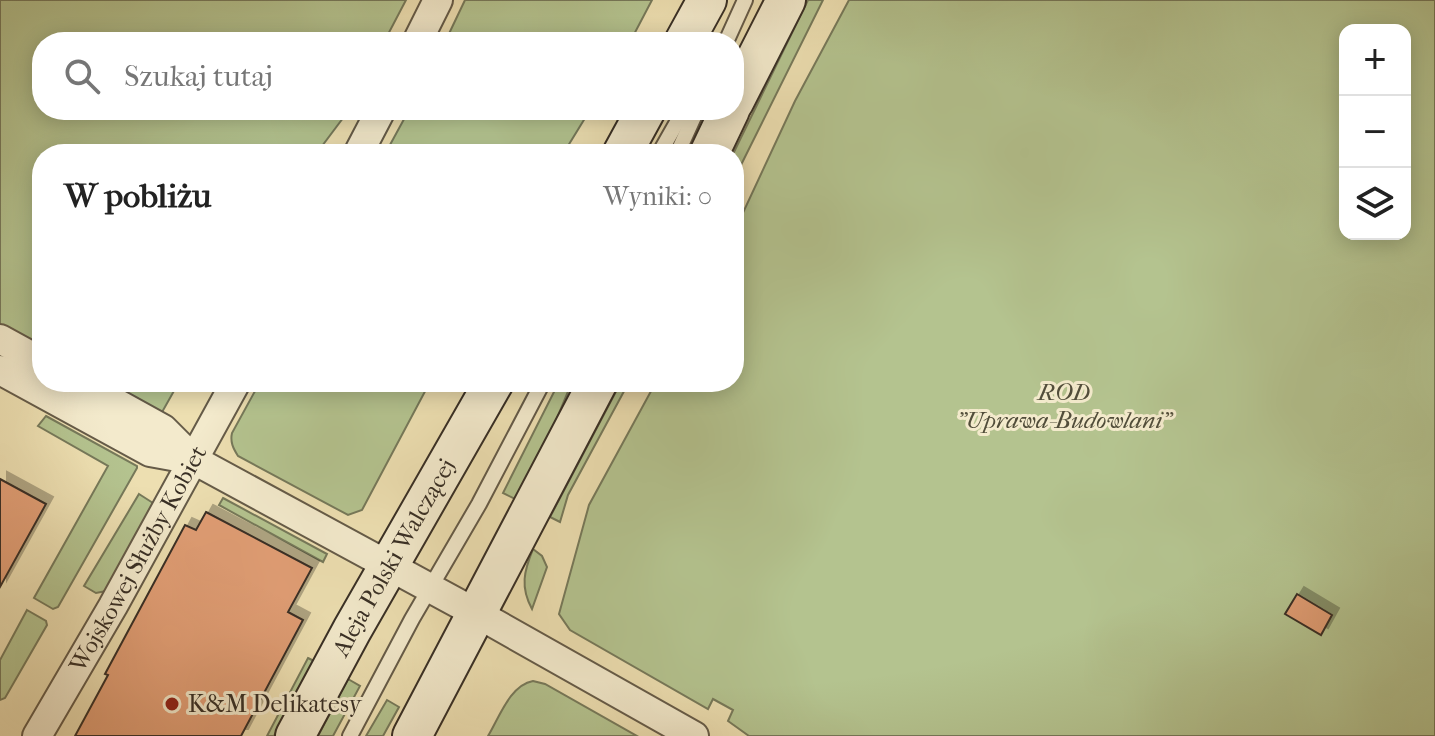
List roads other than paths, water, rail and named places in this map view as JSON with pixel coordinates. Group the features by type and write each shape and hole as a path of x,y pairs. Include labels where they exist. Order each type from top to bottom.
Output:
{"main road":[{"path":"744,82 786,0"},
{"path":"696,32 721,11"},
{"path":"627,144 641,120"},
{"path":"714,144 725,120"},
{"name":"Aleja Polski Walczącej","path":"295,736 488,392"},
{"path":"412,736 591,392"}],"street":[{"path":"422,32 438,0"},
{"path":"363,144 376,120"},
{"path":"0,339 32,357"},
{"path":"0,370 32,387"},
{"path":"40,392 150,452 194,460"},
{"path":"96,392 163,429 194,460 390,565 694,736"},
{"name":"Wojskowej Służby Kobiet","path":"37,736 119,597 231,392"}],"lane":[{"path":"724,32 721,11 745,0"},
{"path":"665,144 678,120"},
{"path":"682,144 692,120"},
{"path":"350,736 538,392"}],"place":[{"name":"K&M Delikatesy","path":"172,704"}],"park label":[{"name":"ROD \"Uprawa-Budowlani\"","path":"1064,406"}]}
